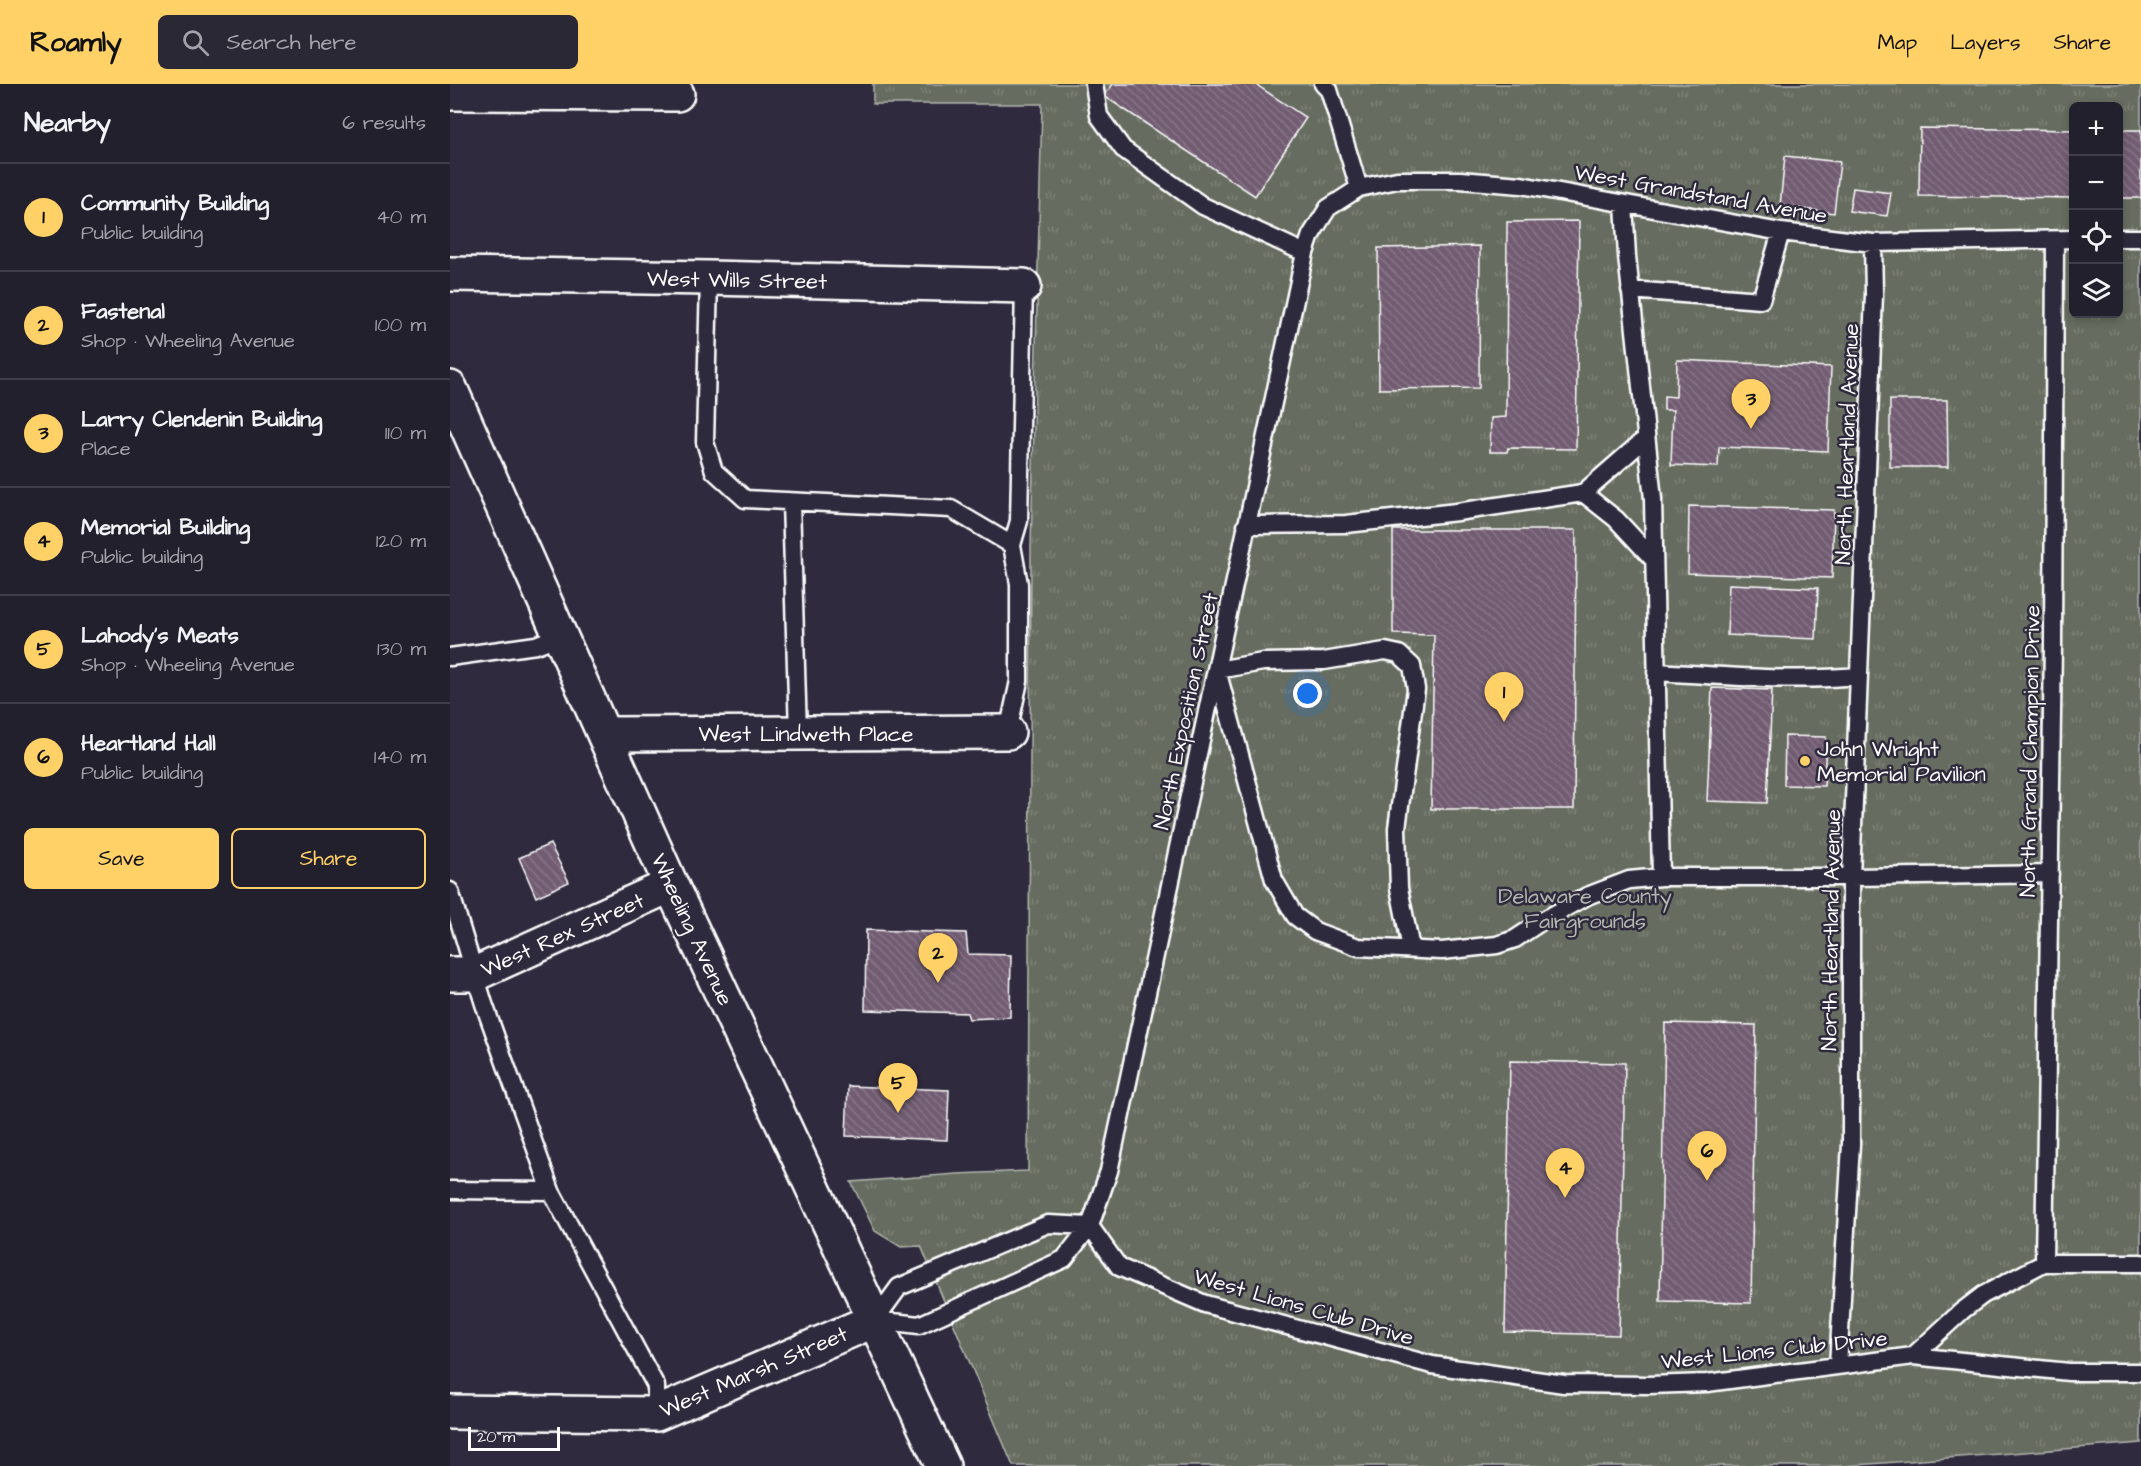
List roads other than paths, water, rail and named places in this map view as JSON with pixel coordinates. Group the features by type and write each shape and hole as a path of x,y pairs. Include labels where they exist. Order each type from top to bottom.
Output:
{"street":[{"path":"450,93 677,94"},
{"name":"West Wills Street","path":"450,274 1024,286"},
{"name":"Wheeling Avenue","path":"450,388 672,885 943,1466"},
{"name":"West Lindweth Place","path":"605,734 1008,732"},
{"name":"West Rex Street","path":"462,974 672,885"},
{"name":"West Marsh Street","path":"450,1412 656,1414 875,1320"}],"lane":[{"path":"1094,84 1099,116 1123,149 1203,206 1305,253"},
{"path":"1323,84 1329,90 1359,188"},
{"name":"West Grandstand Avenue","path":"1328,208 1359,188 1397,180 1460,180 1521,185 1781,232 1873,243 2069,239"},
{"path":"1624,204 1630,290 1653,499 1661,877"},
{"name":"North Exposition Street","path":"1090,1226 1109,1172 1305,253 1311,235 1328,208"},
{"path":"1630,290 1761,300 1781,232"},
{"path":"2123,238 2141,238"},
{"name":"North Grand Champion Drive","path":"2044,1263 2050,874 2055,240"},
{"name":"North Heartland Avenue","path":"1838,1366 1851,1144 1851,877 1874,294 1873,243"},
{"path":"709,278 705,442 714,471 745,499 951,509 1012,545"},
{"path":"1008,732 1019,681 1018,584 1012,545 1019,521 1024,286"},
{"path":"1246,525 1346,524 1457,512 1583,493 1646,438"},
{"path":"1583,493 1616,519 1654,560"},
{"path":"791,502 798,733"},
{"path":"450,657 536,645 559,636"},
{"path":"1412,949 1399,888 1398,828 1416,689 1412,666 1399,654 1385,651 1324,661 1263,662 1217,670 1274,880 1295,916 1315,931 1358,947 1442,951 1497,945 1515,939 1587,896 1629,880 1661,877 2050,874"},
{"path":"1656,672 1729,677 1830,679 1860,676"},
{"path":"450,891 462,974 551,1191 656,1386 656,1414"},
{"path":"450,1191 551,1191"},
{"path":"1048,1224 1090,1226 1064,1259 919,1325 875,1320 899,1287 1048,1224"},
{"name":"West Lions Club Drive","path":"1090,1226 1119,1267 1204,1304 1432,1365 1564,1384 1707,1383 1913,1356 2069,1371 2141,1372"},
{"path":"1913,1356 1983,1294 2044,1263 2141,1263"}],"place":[{"name":"Larry Clendenin Building","path":"1751,429"},
{"name":"Community Building","path":"1504,722"},
{"name":"John Wright Memorial Pavilion","path":"1805,761"},
{"name":"Fastenal","path":"938,983"},
{"name":"Lahody's Meats","path":"898,1113"},
{"name":"Heartland Hall","path":"1707,1181"},
{"name":"Memorial Building","path":"1565,1198"}],"park label":[{"name":"Delaware County Fairgrounds","path":"1585,908"}]}
